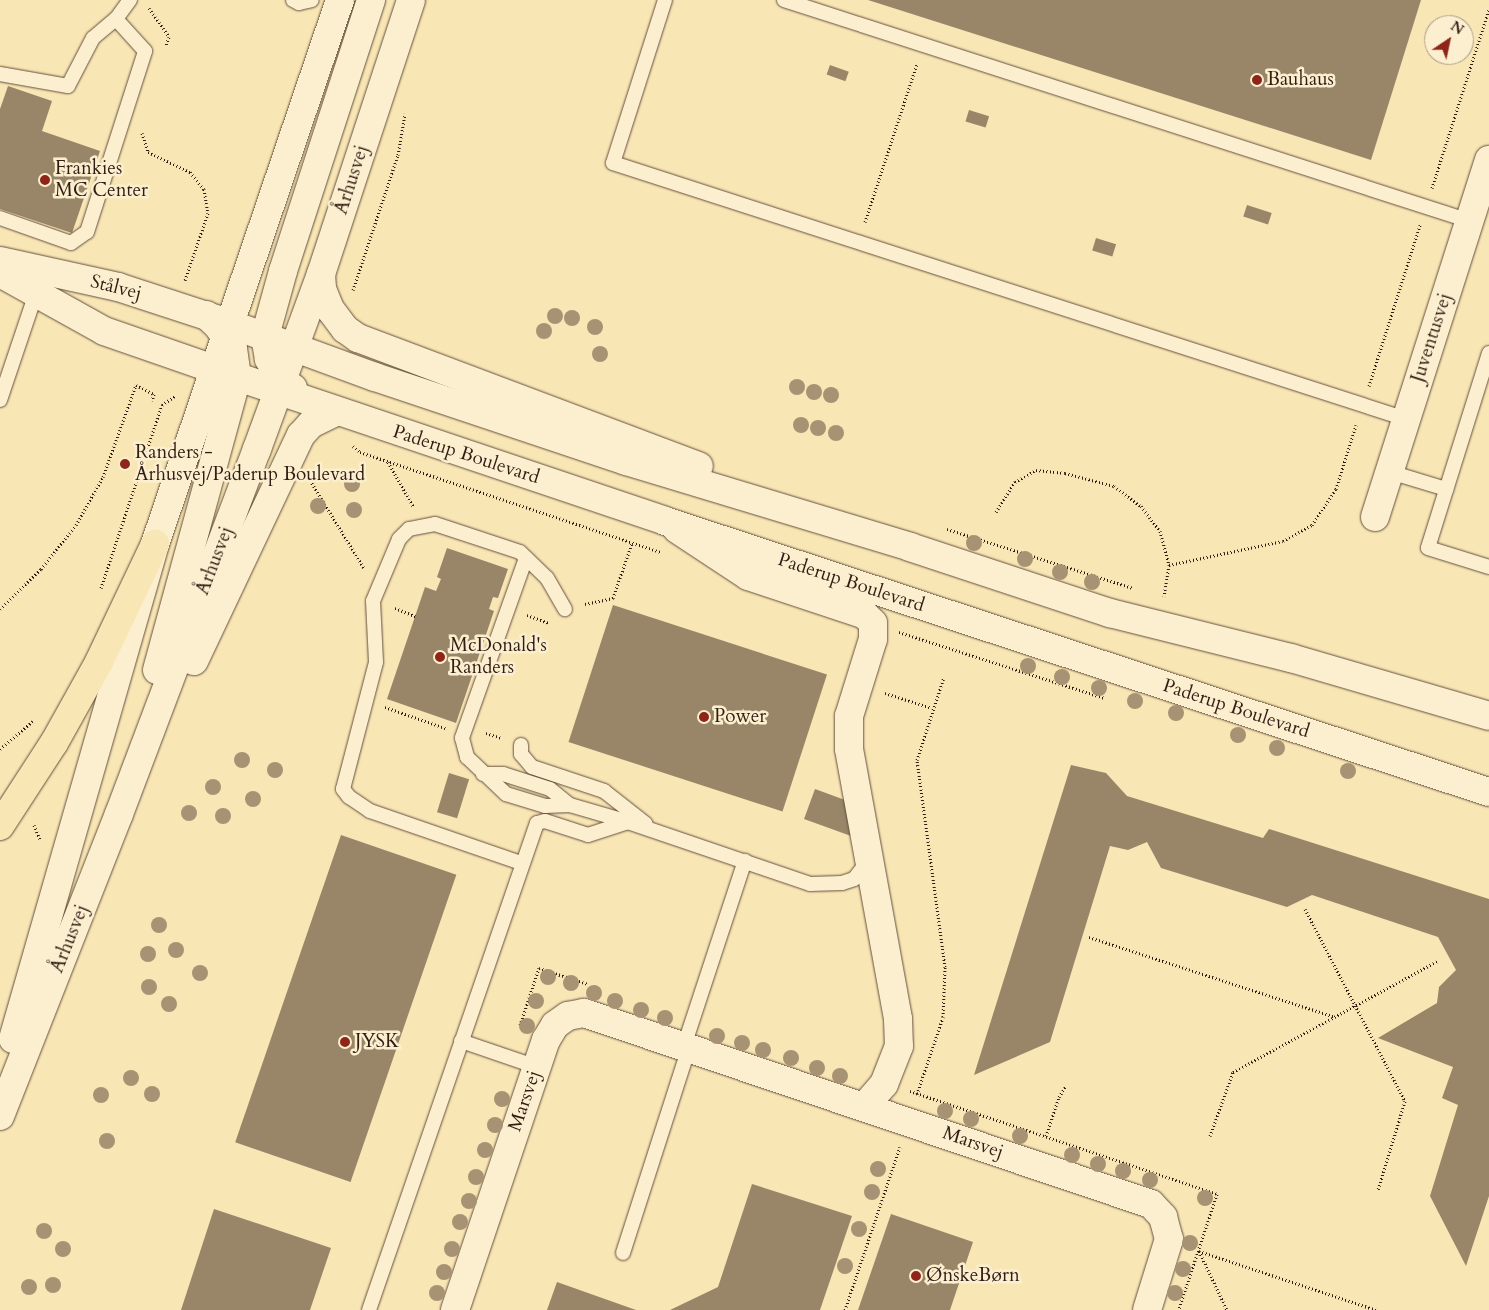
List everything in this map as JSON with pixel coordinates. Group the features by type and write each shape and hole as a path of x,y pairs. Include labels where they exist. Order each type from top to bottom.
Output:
{"highway":[{"path":"7,816 54,743 99,662 155,544"}],"street":[{"name":"Århusvej","path":"0,1086 155,544 226,373 221,325 340,0"},
{"path":"280,385 269,359 265,336 282,271 371,0"},
{"name":"Århusvej","path":"0,1116 119,814 321,274 410,0"},
{"name":"Juventusvej","path":"1375,516 1489,160"},
{"name":"Stålvej","path":"0,261 118,287 221,325"},
{"name":"Stålvej","path":"0,273 104,331 226,373"},
{"path":"321,274 325,301 342,325 358,338 910,547"},
{"path":"221,325 265,336 626,461 910,547 1110,614 1291,658 1489,716"},
{"path":"119,814 226,373"},
{"name":"Paderup Boulevard","path":"226,373 280,385 336,412 1489,792"},
{"path":"119,814 301,435 311,424 336,412"},
{"path":"665,522 748,576 865,615 873,623 873,639 849,716 849,749 898,1019 899,1046 884,1084 865,1106"},
{"name":"Marsvej","path":"455,1310 537,1067 555,1025 568,1016 584,1013 1142,1200 1158,1210 1169,1228 1169,1239 1147,1310"}],"lane":[{"path":"293,0 299,3 312,0"},
{"path":"665,0 613,164 1406,419"},
{"path":"784,0 1470,221"},
{"path":"0,74 68,86 93,38 136,2"},
{"path":"0,218 71,242 87,232 145,51 116,19"},
{"path":"0,400 36,293"},
{"path":"1489,353 1428,548 1489,567"},
{"path":"1390,472 1446,489"},
{"path":"521,863 370,812 349,797 342,785 376,662 373,601 399,539 409,530 435,524 512,548 526,558 546,578 565,609"},
{"path":"526,558 462,738 467,757 483,774 503,774 550,789 570,804 654,830 810,884 842,883 854,879 868,860"},
{"path":"521,745 521,754 532,767 604,791 654,830"},
{"path":"369,1310 536,823 545,821 588,835 628,822"},
{"path":"623,1253 745,861"},
{"path":"460,1041 537,1067"}],"path":[{"path":"136,2 154,12 169,37 163,54"},
{"path":"1169,565 1283,541 1312,525 1336,489 1489,9"},
{"path":"858,242 923,45"},
{"path":"342,325 398,155 406,111"},
{"path":"141,130 148,152 190,172 204,189 208,213 185,274"},
{"path":"0,610 41,569 76,524 103,477 136,384 154,394 152,401"},
{"path":"98,598 162,405 177,395"},
{"path":"387,461 424,526"},
{"path":"305,470 391,607 416,616"},
{"path":"996,512 1015,482 1036,470 1065,473 1114,486 1141,506 1160,531 1169,565 1164,598"},
{"path":"565,609 613,598 632,543"},
{"path":"879,691 932,708"},
{"path":"0,750 40,714"},
{"path":"418,724 420,719"},
{"path":"7,816 36,827 43,848"},
{"path":"1305,909 1406,1102 1378,1190"},
{"path":"1089,937 1335,1017"},
{"path":"1210,1136 1233,1072 1439,960"},
{"path":"510,1057 539,968 594,986"},
{"path":"884,1084 1217,1194 1179,1310"},
{"path":"1037,1164 1059,1097 1066,1086"},
{"path":"1199,1251 1227,1310"},
{"path":"1199,1251 1376,1310"}],"building":[{"name":"Bauhaus","path":"868,0 1421,0 1371,160"},
{"path":"830,65 849,72 845,81 827,74"},
{"name":"Frankies MC Center","path":"8,86 52,101 42,131 100,151 72,233 0,209 0,109"},
{"path":"969,110 989,116 986,128 965,121"},
{"path":"1247,205 1272,213 1268,224 1243,216"},
{"path":"1096,238 1116,244 1112,257 1092,250"},
{"name":"McDonald's Randers","path":"447,548 508,569 498,598 493,597 489,609 494,611 456,723 387,699 425,587 436,591 441,579 437,577"},
{"path":"613,605 827,675 782,811 569,742"},
{"path":"1071,765 1106,773 1127,796 1263,838 1269,829 1489,899 1489,1196 1466,1266 1430,1196 1458,1105 1442,1098 1453,1067 1378,1038 1437,1003 1439,987 1456,970 1438,937 1312,895 1287,907 1161,868 1147,842 1128,850 1110,846 1050,1042 974,1075"},
{"path":"449,773 469,779 457,818 437,812"},
{"path":"815,789 845,800 851,836 804,819"},
{"path":"341,835 456,875 351,1182 235,1142"},
{"path":"752,1184 852,1216 820,1310 670,1310 718,1287"},
{"path":"214,1209 331,1248 310,1310 181,1310"},
{"name":"ØnskeBørn","path":"891,1214 973,1242 950,1310 858,1310"},
{"path":"557,1282 636,1310 547,1310"}],"place":[{"name":"Bauhaus","path":"1257,80"},
{"name":"Frankies MC Center","path":"45,180"},
{"name":"Randers - Århusvej/Paderup Boulevard","path":"125,464"},
{"name":"McDonald's Randers","path":"440,657"},
{"name":"Power","path":"704,717"},
{"name":"JYSK","path":"345,1042"},
{"name":"ØnskeBørn","path":"916,1276"}]}
